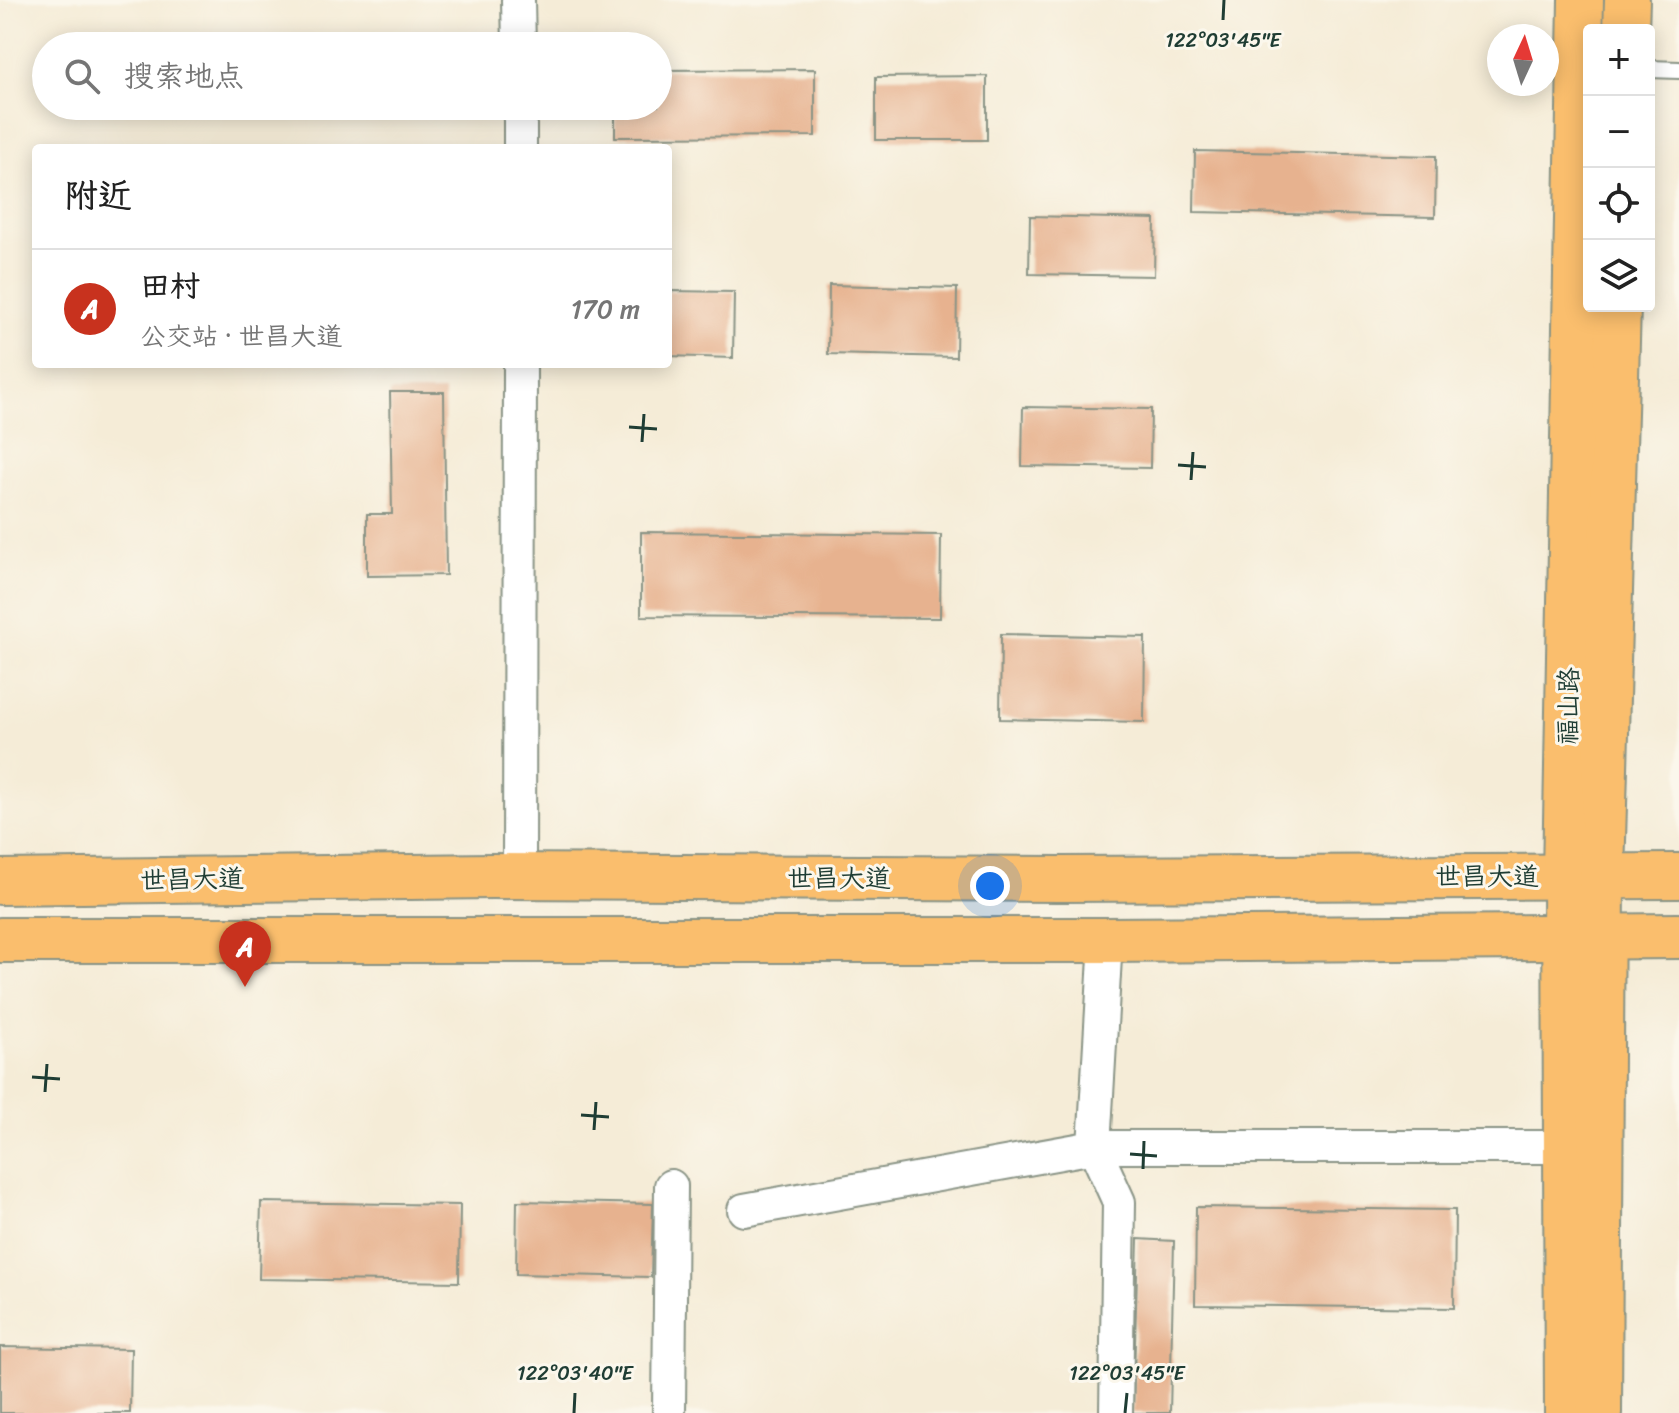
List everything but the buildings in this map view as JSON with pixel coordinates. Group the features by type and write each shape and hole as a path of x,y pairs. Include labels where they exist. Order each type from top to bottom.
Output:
{"main road":[{"name":"福山路","path":"1581,0 1583,33"},
{"path":"1626,24 1627,0"},
{"name":"福山路","path":"1583,876 1585,96"},
{"path":"1599,1413 1584,1147 1583,876 1618,312"},
{"name":"世昌大道","path":"0,882 519,877 1077,879 1679,876"},
{"path":"0,940 1106,940 1679,936"},
{"path":"1567,1413 1584,1147"}],"street":[{"path":"518,0 519,32"},
{"path":"520,120 520,144"},
{"path":"519,877 520,368"},
{"path":"1106,940 1094,1147 1119,1202 1116,1413"},
{"path":"744,1210 1094,1147 1584,1147"},
{"path":"669,1413 671,1186"}],"lane":[{"path":"1655,69 1679,70"}],"place":[{"name":"田村","path":"245,987"}]}
